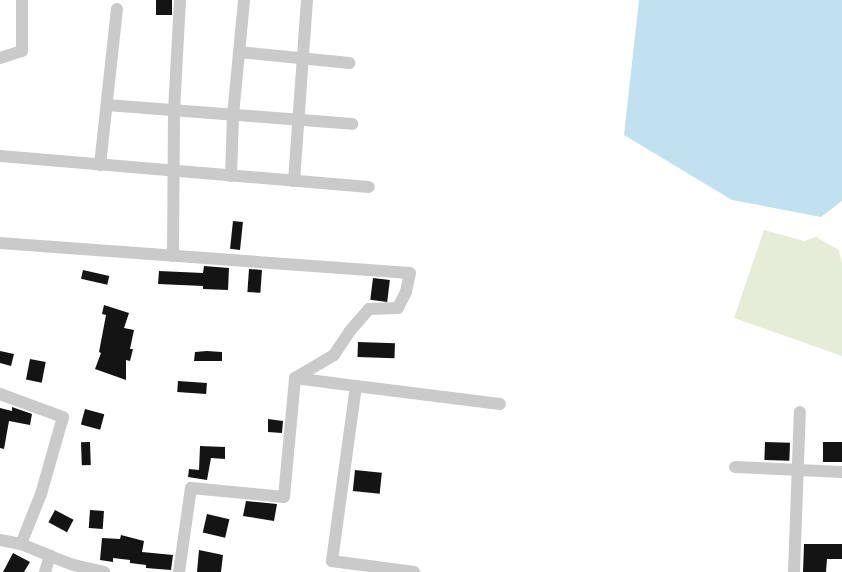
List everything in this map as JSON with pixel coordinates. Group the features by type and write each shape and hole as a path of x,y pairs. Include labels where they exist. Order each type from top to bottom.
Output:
{"street":[{"path":"0,58 22,51 22,0"},
{"path":"172,256 174,111 180,0"},
{"path":"231,176 233,115 244,0"},
{"path":"294,181 307,0"},
{"path":"100,165 117,9"},
{"path":"239,52 348,63"},
{"path":"107,105 352,124"},
{"path":"0,156 369,187"},
{"path":"0,244 410,272 406,292 398,308 369,309 350,331 334,355 295,378"},
{"path":"295,378 500,404"},
{"path":"179,572 191,488 284,497 295,378"},
{"path":"356,386 332,561 414,572"},
{"path":"0,394 63,417 41,494 21,544"},
{"path":"794,572 800,412"},
{"path":"735,467 842,472"},
{"path":"0,540 21,544 74,565 104,572"},
{"path":"45,572 50,556"}],"green space":[{"path":"764,230 804,241 816,237 839,250 842,265 842,356 734,318"}],"water":[{"path":"639,0 842,0 842,201 821,217 732,200 624,135"}],"building":[{"path":"156,0 172,0 172,15 156,15"},
{"path":"233,221 243,222 240,250 230,249"},
{"path":"204,266 229,268 228,290 203,289 203,286 158,284 159,271 203,273"},
{"path":"249,269 262,270 260,293 247,292"},
{"path":"83,270 109,276 107,285 81,279"},
{"path":"373,278 390,280 387,302 370,300"},
{"path":"104,305 129,313 124,328 134,330 130,349 133,349 130,361 126,360 126,380 95,369 101,353 99,352 106,315 102,314"},
{"path":"358,342 395,343 394,358 357,357"},
{"path":"0,351 14,354 11,366 0,363"},
{"path":"195,352 222,352 222,361 194,361"},
{"path":"30,359 46,362 42,383 26,380"},
{"path":"178,381 207,383 206,394 177,392"},
{"path":"12,407 32,414 30,425 9,421 4,449 0,448 0,408 12,411"},
{"path":"85,409 104,414 100,430 81,424"},
{"path":"268,419 283,421 282,433 268,432"},
{"path":"81,442 90,442 91,465 82,465"},
{"path":"765,442 790,443 789,461 764,460"},
{"path":"823,442 842,442 842,462 823,462"},
{"path":"200,446 225,447 225,459 211,458 207,480 188,477 189,469 199,470"},
{"path":"355,470 382,473 380,494 353,491"},
{"path":"246,501 277,504 274,521 243,516"},
{"path":"55,510 74,520 67,532 48,522"},
{"path":"90,510 104,511 103,529 89,528"},
{"path":"207,514 229,519 225,538 203,533"},
{"path":"121,535 144,541 142,552 173,555 171,570 146,568 146,565 130,563 130,560 113,558 113,562 100,560 102,538 120,539"},
{"path":"804,544 842,544 842,559 827,559 826,572 803,572"},
{"path":"199,550 223,555 221,572 197,572"},
{"path":"13,553 30,562 24,572 3,572"}]}
